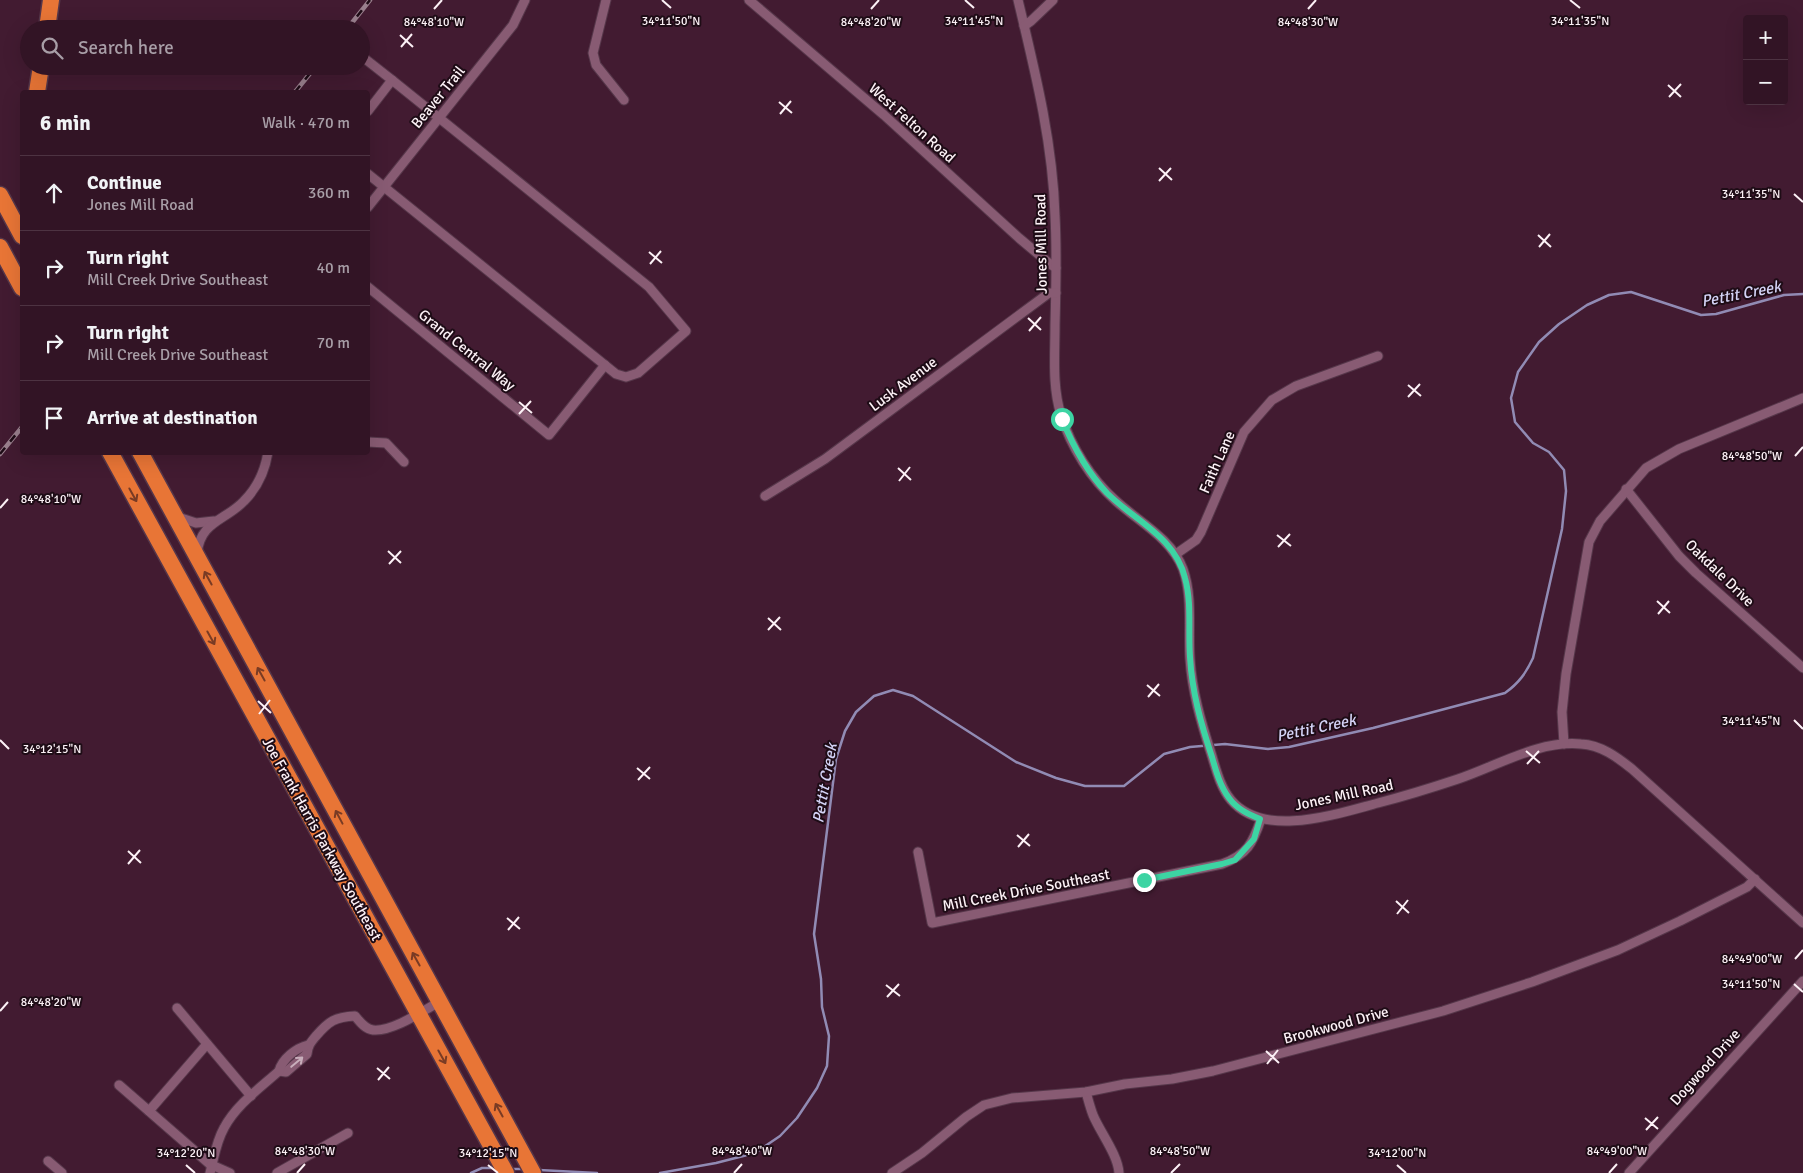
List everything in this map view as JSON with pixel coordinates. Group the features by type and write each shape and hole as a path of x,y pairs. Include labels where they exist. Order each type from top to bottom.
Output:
{"highway":[{"path":"48,20 51,0"},
{"path":"37,90 40,75"},
{"path":"0,195 20,232"},
{"path":"0,247 20,284"},
{"path":"0,258 15,274"},
{"name":"Joe Frank Harris Parkway Southeast","path":"112,455 506,1173"},
{"name":"Joe Frank Harris Parkway Southeast","path":"142,455 534,1173"}],"street":[{"name":"Beaver Trail","path":"370,204 513,25 525,0"},
{"path":"606,0 593,53 596,65 624,100"},
{"name":"West Felton Road","path":"749,0 884,115 1019,238 1056,268"},
{"name":"Jones Mill Road","path":"1018,0 1043,114 1052,171 1056,220 1054,370 1062,419 1072,443 1087,468 1105,490 1129,513 1164,540 1176,554 1184,572 1187,586 1192,683 1216,770 1224,789 1234,803 1248,814 1260,819 1293,821 1351,810 1429,789 1534,750 1564,744 1593,746 1605,750 1620,760 1655,788 1803,923"},
{"path":"1024,26 1031,22 1053,0"},
{"path":"370,63 440,117 649,287 686,331 638,373 626,377 616,374 370,176"},
{"path":"370,108 392,80"},
{"name":"Grand Central Way","path":"370,288 549,435 605,365"},
{"name":"Lusk Avenue","path":"765,496 824,459 1049,293 1056,293"},
{"name":"Faith Lane","path":"1176,554 1196,540 1201,532 1244,432 1272,400 1296,386 1378,356"},
{"path":"1564,744 1562,712 1566,674 1590,542 1600,521 1646,468 1673,453 1803,398"},
{"path":"370,442 386,443 404,462"},
{"path":"197,557 198,544 202,534 216,520 237,507 254,489 264,471 267,455"},
{"name":"Oakdale Drive","path":"1626,489 1679,556 1803,668"},
{"path":"174,515 190,522 202,523 216,520"},
{"name":"Mill Creek Drive Southeast","path":"918,852 932,923 1235,860 1254,839 1260,819"},
{"name":"Brookwood Drive","path":"892,1173 922,1153 966,1116 984,1105 1012,1098 1086,1092 1125,1084 1213,1072 1444,1011 1532,982 1618,950 1747,887 1756,879"},
{"name":"Dogwood Drive","path":"1629,1173 1803,981"},
{"path":"212,1168 215,1150 224,1128 231,1118 251,1096 279,1071 286,1072 303,1058 307,1054 308,1045 328,1023 340,1017 354,1016 363,1026 372,1030 384,1029 440,1002"},
{"path":"177,1008 251,1096"},
{"path":"149,1111 207,1044"},
{"path":"119,1085 212,1168 230,1173"},
{"path":"1086,1092 1092,1114 1118,1168 1118,1173"},
{"path":"277,1173 348,1133"},
{"path":"48,1161 62,1173"}],"waterway":[{"name":"Pettit Creek","path":"660,1173 716,1163 755,1153 780,1136 797,1118 817,1088 827,1066 829,1036 822,1007 821,979 814,934 836,759 845,731 856,712 874,696 893,690 913,696 1016,762 1056,778 1085,786 1124,786 1164,754 1190,747 1225,744 1268,749 1289,747 1373,728 1505,693 1522,677 1533,658 1562,529 1566,491 1564,470 1549,452 1533,443 1515,422 1511,398 1518,372 1539,342 1559,324 1587,305 1609,295 1631,292 1701,315 1716,314 1784,295 1803,294"},
{"name":"Pettit Creek","path":"471,1173 482,1168 496,1168"},
{"name":"Pettit Creek","path":"511,1169 523,1169"},
{"name":"Pettit Creek","path":"539,1170 597,1173"}],"railway":[{"path":"354,20 370,0"},
{"path":"297,90 309,75"},
{"path":"0,454 20,429"}],"route":[{"path":"1062,419 1077,452 1101,486 1121,506 1164,540 1176,554 1186,579 1189,604 1189,645 1192,683 1203,728 1226,794 1238,807 1260,819 1254,839 1235,860 1144,880"}]}
